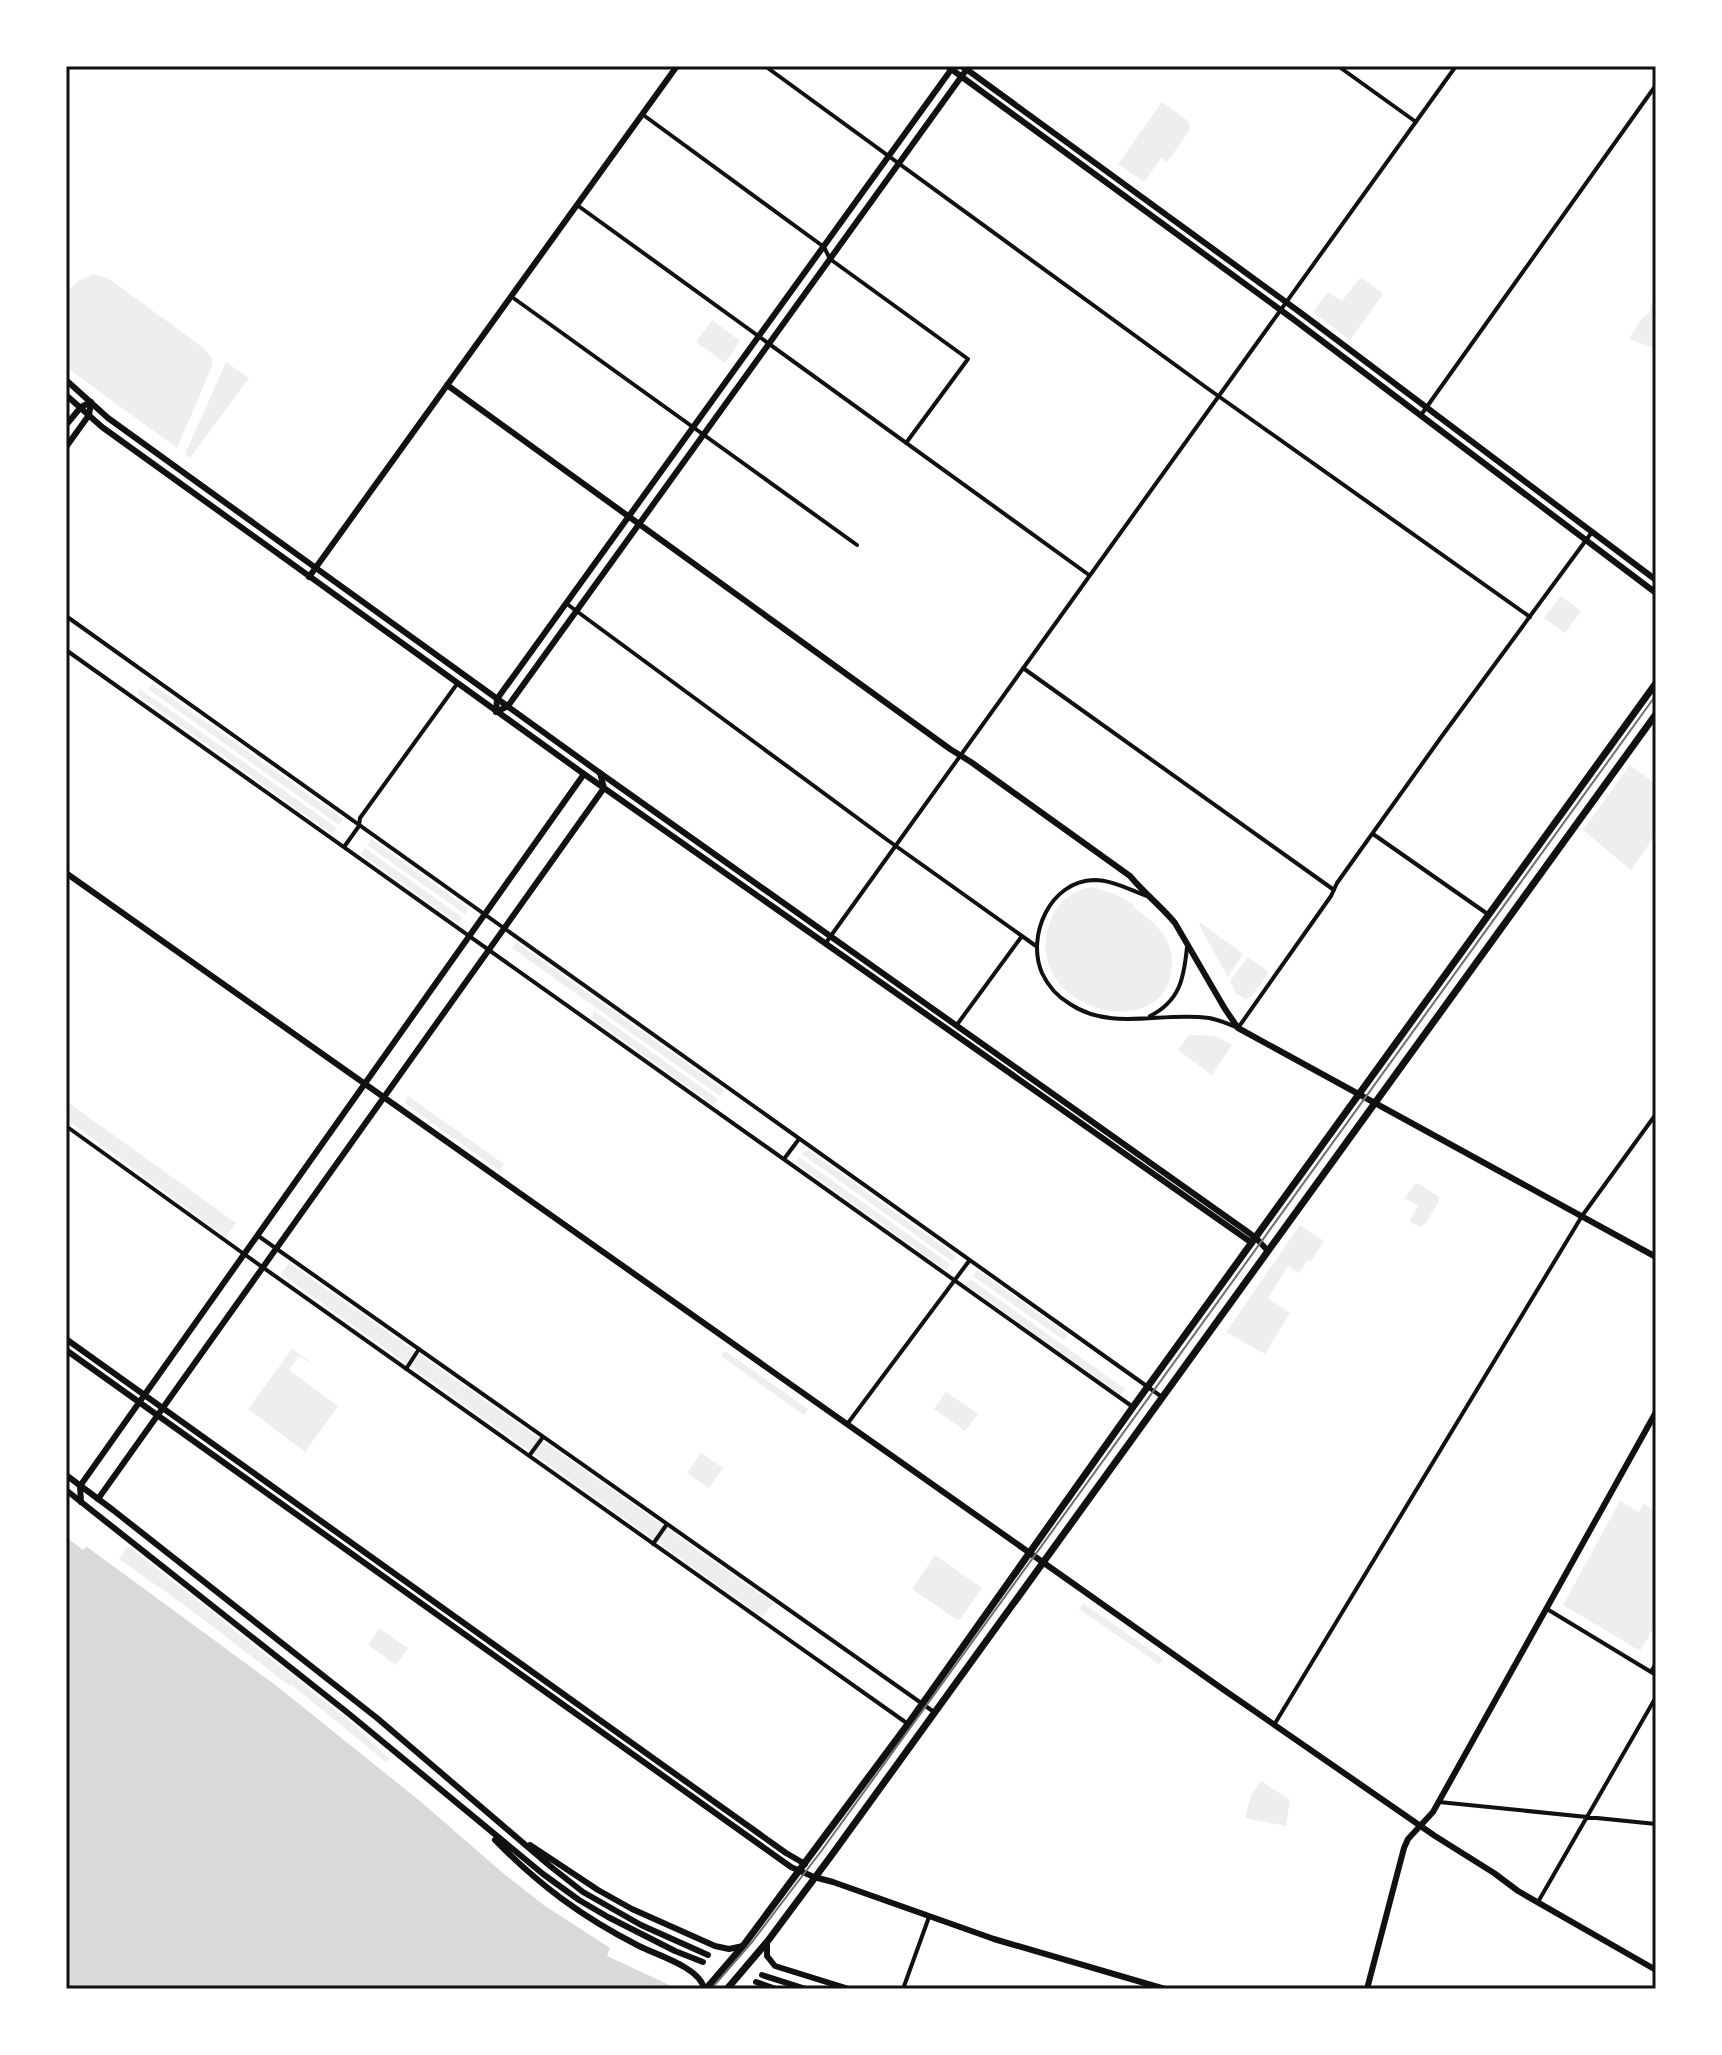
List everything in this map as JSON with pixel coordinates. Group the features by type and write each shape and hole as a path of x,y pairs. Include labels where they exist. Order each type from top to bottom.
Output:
{"main road":[{"path":"705,1989 743,1946 908,1724 1656,683"},
{"path":"727,1989 767,1942 1656,714"}],"street":[{"path":"309,577 677,66"},
{"path":"765,66 1219,396 1530,617"},
{"path":"1338,66 1416,122"},
{"path":"825,944 1456,66"},
{"path":"496,712 497,699 951,67 1281,310 1656,593"},
{"path":"496,712 508,706 966,67 1287,302 1656,580"},
{"path":"1421,415 1656,85"},
{"path":"642,114 824,247 830,259 968,359 906,443"},
{"path":"577,205 1089,575"},
{"path":"511,296 857,545"},
{"path":"66,380 108,418 1268,1251"},
{"path":"447,385 1130,876 1167,913 1238,1028"},
{"path":"66,395 102,427 496,712 1254,1241"},
{"path":"66,425 81,407 91,402"},
{"path":"66,447 89,415 91,402"},
{"path":"1238,1028 1372,833 1592,532"},
{"path":"567,604 1036,946"},
{"path":"66,616 1162,1397"},
{"path":"66,650 1133,1407"},
{"path":"1023,667 1334,890"},
{"path":"344,847 359,826 360,818 457,684"},
{"path":"584,774 600,773"},
{"path":"600,773 604,788"},
{"path":"81,1502 80,1486 584,774"},
{"path":"98,1499 604,788"},
{"path":"1372,833 1489,915"},
{"path":"66,873 1274,1725 1538,1902 1656,1970"},
{"path":"1147,896 1094,880 1067,888 1047,908 1036,946 1041,970 1048,984 1068,1003 1089,1015 1103,1018 1211,1018 1238,1028 1656,1257"},
{"path":"956,1026 1022,936"},
{"path":"1148,1017 1162,1010 1175,995 1185,971 1188,943"},
{"path":"1274,1725 1582,1216 1656,1114"},
{"path":"66,1126 908,1724"},
{"path":"784,1159 799,1139"},
{"path":"257,1235 934,1712"},
{"path":"847,1425 969,1261"},
{"path":"66,1339 795,1859 814,1877 1006,1943 1165,1989"},
{"path":"406,1369 419,1349"},
{"path":"66,1350 781,1861 802,1868"},
{"path":"1367,1989 1408,1839 1439,1802 1656,1412"},
{"path":"529,1456 543,1437"},
{"path":"66,1475 377,1718 583,1892 641,1925 708,1955"},
{"path":"66,1490 348,1713 543,1874 579,1900 637,1932 703,1962"},
{"path":"653,1544 667,1524"},
{"path":"1547,1609 1653,1674 1656,1663"},
{"path":"1538,1902 1656,1697"},
{"path":"1439,1802 1656,1824"},
{"path":"476,1820 558,1898 588,1918 694,1973 705,1989"},
{"path":"501,1823 568,1872 632,1909 715,1946 729,1949 743,1946"},
{"path":"903,1989 929,1917"},
{"path":"767,1942 767,1956 775,1966 849,1989"},
{"path":"776,1989 759,1979 806,1989"}],"shaded area":[{"path":"1162,102 1188,121 1190,130 1167,162 1161,158 1144,182 1118,164"},
{"path":"93,274 108,278 205,349 212,359 212,366 177,448 66,367 66,292 78,281"},
{"path":"1361,277 1383,294 1350,340 1313,312 1328,292 1342,301"},
{"path":"1656,297 1654,348 1629,339 1642,318 1649,314"},
{"path":"712,320 740,341 725,363 696,342"},
{"path":"226,362 249,378 190,458 185,454"},
{"path":"1561,596 1581,611 1565,633 1544,618"},
{"path":"152,684 343,819 339,825 148,689"},
{"path":"140,689 337,828 332,834 137,694"},
{"path":"1630,765 1656,784 1656,834 1631,870 1583,830"},
{"path":"371,839 469,909 465,914 367,845"},
{"path":"365,848 463,918 458,923 361,854"},
{"path":"1092,887 1115,894 1134,905 1166,938 1172,965 1164,991 1146,1006 1122,1012 1096,1008 1072,996 1054,976 1046,950 1051,919 1067,897"},
{"path":"1201,923 1243,954 1228,977 1199,925"},
{"path":"516,942 724,1090 720,1096 512,948"},
{"path":"1248,957 1269,972 1252,996 1245,999 1236,993 1230,981"},
{"path":"594,1011 718,1099 714,1105 592,1018"},
{"path":"1189,1035 1216,1036 1232,1045 1212,1075 1178,1050"},
{"path":"408,1096 504,1164 500,1171 404,1103"},
{"path":"66,1101 236,1223 226,1237 66,1119"},
{"path":"805,1151 956,1256 952,1261 802,1154"},
{"path":"799,1157 950,1264 946,1270 799,1165"},
{"path":"1415,1184 1439,1197 1421,1227 1409,1222 1418,1206 1405,1198"},
{"path":"1300,1225 1324,1241 1299,1273 1288,1266 1268,1298 1290,1313 1265,1354 1226,1332"},
{"path":"289,1263 773,1603 763,1617 281,1274"},
{"path":"977,1270 1068,1335 1064,1340 973,1276"},
{"path":"970,1279 1125,1389 1121,1395 966,1285"},
{"path":"292,1349 312,1364 299,1356 289,1370 338,1406 305,1452 248,1409"},
{"path":"725,1351 808,1409 804,1415 721,1356"},
{"path":"946,1392 978,1414 965,1431 934,1409"},
{"path":"701,1453 723,1468 709,1488 687,1473"},
{"path":"1620,1501 1639,1512 1644,1504 1656,1511 1656,1624 1640,1651 1563,1605"},
{"path":"66,1537 83,1550 87,1547 278,1687 421,1802 504,1874 545,1906 610,1948 607,1956 678,1989 66,1989"},
{"path":"128,1546 357,1727 389,1759 386,1762 292,1685 119,1559"},
{"path":"935,1555 982,1588 957,1620 912,1589"},
{"path":"1083,1603 1163,1659 1159,1664 1079,1609"},
{"path":"379,1628 408,1648 396,1665 368,1645"},
{"path":"1261,1781 1290,1800 1286,1826 1245,1818 1251,1796"}],"tram line":[{"path":"711,1989 752,1942 822,1850 1656,695"}]}
